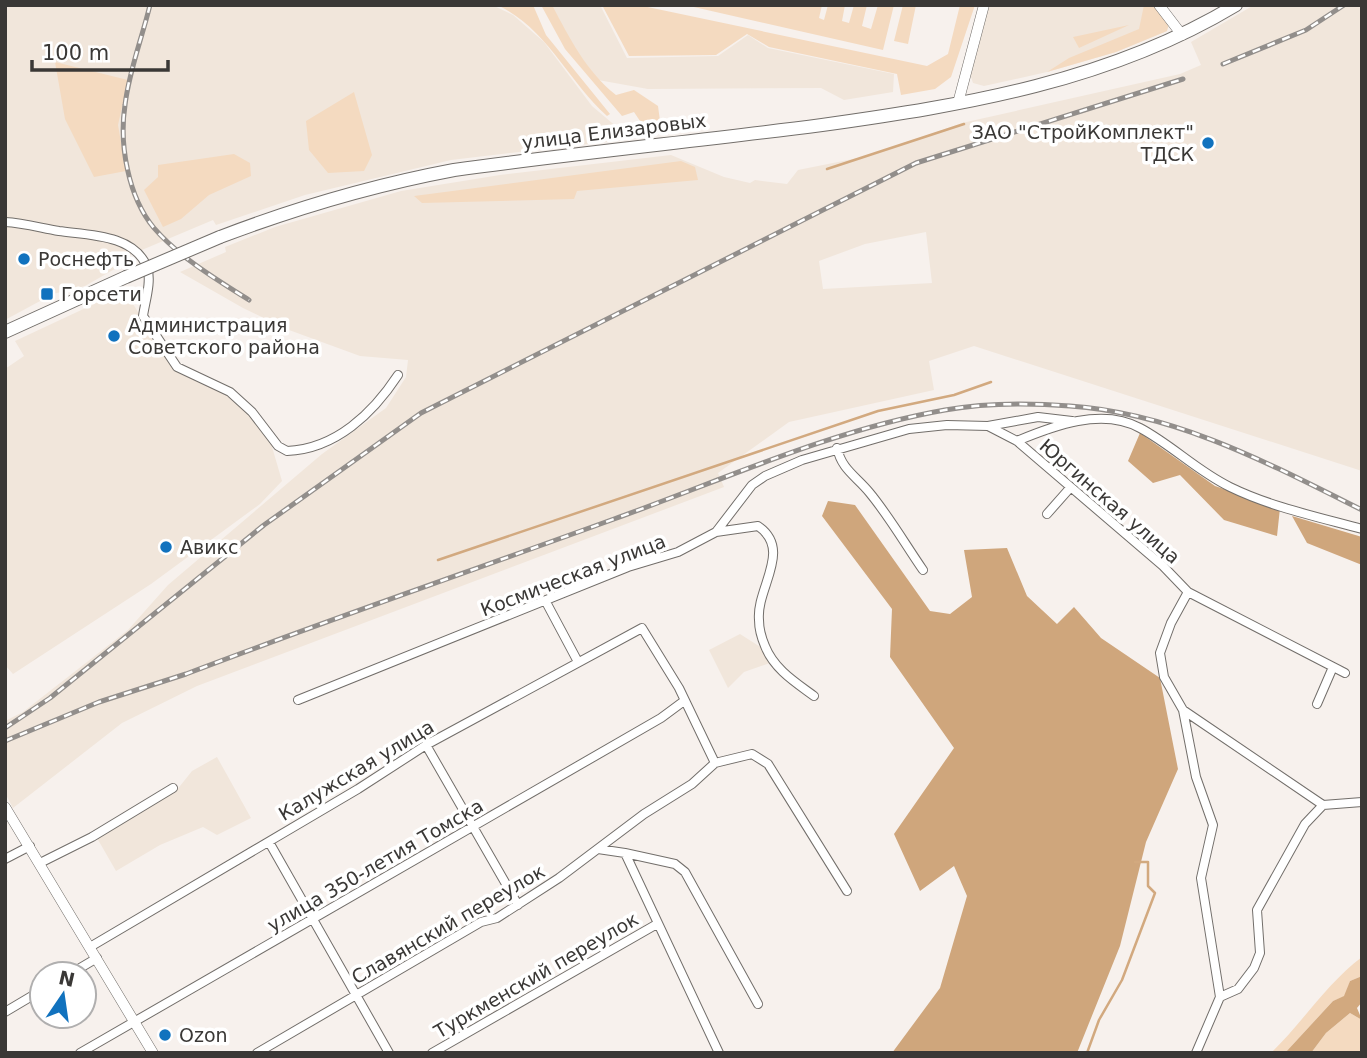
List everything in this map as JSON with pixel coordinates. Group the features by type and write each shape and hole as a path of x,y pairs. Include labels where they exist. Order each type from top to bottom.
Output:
{"main road":[{"name":"улица Елизаровых","path":"5,332 126,276 220,237 322,202 399,181 454,170 701,141 958,103 1050,84 1121,62 1182,35 1236,5"}],"street":[{"path":"958,103 984,5"},
{"path":"1159,5 1182,35"},
{"path":"5,222 91,233 112,239 134,252 147,267 148,289 143,316 177,367 230,392 252,412 278,446 287,451 342,435 380,403 398,375"},
{"path":"988,426 1038,417 1075,422"},
{"path":"1017,441 1052,427 1075,422 1106,419 1140,427 1209,476 1243,493 1362,529"},
{"name":"Юргинская улица","path":"837,448 909,429 947,425 988,426 1017,441 1107,517 1188,592 1345,673"},
{"path":"837,448 840,461 852,477 867,489 923,570"},
{"name":"Космическая улица","path":"298,700 628,567 678,552 716,532 752,485 765,476 837,448"},
{"path":"1047,514 1070,488"},
{"path":"716,532 758,526 769,534 774,545 772,561 758,618 765,647 779,669 814,696"},
{"path":"1188,592 1171,623 1160,653 1164,677 1183,710 1196,777 1213,825 1201,878 1220,997 1196,1053"},
{"path":"546,601 577,660"},
{"name":"Калужская улица","path":"90,947 269,842 426,745 577,660 642,628 679,688 684,701"},
{"path":"1317,704 1333,667"},
{"path":"684,701 715,763 752,754 768,764 847,891"},
{"name":"улица 350-летия Томска","path":"80,1053 661,719 684,701"},
{"path":"1183,710 1323,806"},
{"path":"426,745 517,905"},
{"name":"Славянский переулок","path":"257,1053 481,922 497,918 644,814 692,784 715,763"},
{"path":"40,863 92,837 173,788"},
{"path":"1220,997 1238,989 1254,968 1260,953 1257,910 1305,824 1323,806 1362,802"},
{"path":"5,807 153,1053"},
{"path":"269,842 312,922 389,1053"},
{"path":"5,859 30,846"},
{"path":"598,849 675,864 685,872 758,1004"},
{"path":"625,853 719,1053"},
{"name":"Туркменский переулок","path":"432,1053 657,924"},
{"path":"5,1012 28,998"}],"shaded area":[{"path":"5,5 492,5 513,15 544,42 592,106 631,139 451,160 305,195 216,225 213,220 118,260 120,266 85,286 53,294 5,320"},
{"path":"497,5 533,5 546,35 610,114 607,116 593,102 529,27"},
{"path":"541,5 552,5 580,54 605,86 616,95 634,90 658,106 660,121 642,124 634,112 622,116 565,49"},
{"path":"550,5 600,5 627,58 718,56 748,35 768,48 894,74 893,92 844,100 821,88 648,89 598,80 573,53"},
{"path":"602,5 638,5 927,66 948,54 960,5 975,5 951,77 935,89 901,95 897,74 769,47 747,34 716,55 629,56"},
{"path":"685,5 822,5 819,18 824,20 828,5 845,5 842,21 849,23 854,5 867,5 862,26 871,29 878,5 894,5 883,50"},
{"path":"903,5 916,5 908,44 894,41"},
{"path":"989,5 1154,5 1167,31 1116,52 1047,72 984,86 973,83 970,74"},
{"path":"1144,5 1154,5 1169,24 1167,31 1116,52 1047,72 1069,58 1139,29"},
{"path":"1254,5 1362,5 1362,471 974,346 929,361 934,390 789,422 718,473 724,487 197,686 122,723 13,808 5,793 5,721 23,712 128,630 168,585 322,454 386,408 406,377 408,360 360,356 289,330 243,308 180,272 226,252 225,247 275,227 401,191 500,175 671,155 724,177 750,183 755,180 787,184 798,170 873,155 962,123 1180,74 1201,65 1191,42","holes":["926,232 932,283 823,289 819,261 865,244"]},
{"path":"1129,25 1079,48 1073,37"},
{"path":"55,62 128,80 118,125 126,171 94,177 65,119"},
{"path":"354,92 372,155 364,171 328,173 309,150 306,121"},
{"path":"234,154 250,163 251,176 209,195 181,219 163,227 144,190 158,177 158,165"},
{"path":"681,161 695,167 698,180 577,191 574,199 422,203 414,196"},
{"path":"127,294 172,368 228,395 250,414 270,440 282,481 260,504 151,584 13,674 5,665 5,369 24,356 15,341 107,298"},
{"path":"1140,433 1215,486 1280,508 1277,536 1224,520 1180,475 1153,483 1128,461"},
{"path":"828,501 855,505 930,611 950,614 972,597 964,550 1007,548 1027,596 1057,624 1074,607 1101,638 1160,678 1178,769 1146,842 1120,946 1077,1053 892,1053 940,988 967,896 954,866 920,891 894,834 954,748 890,657 892,609 822,516"},
{"path":"1292,516 1362,537 1362,565 1307,543"},
{"path":"740,634 762,648 770,663 744,672 728,688 709,650"},
{"path":"217,757 251,818 217,835 203,827 160,845 116,871 97,838 176,791 192,771"},
{"path":"1362,957 1362,976 1350,981 1345,996 1333,1001 1285,1053 1271,1053 1349,967"},
{"path":"1362,976 1362,1002 1357,1008 1362,1020 1350,1013 1326,1033 1311,1053 1285,1053 1333,1001 1344,996 1350,981"},
{"path":"1350,1013 1362,1020 1362,1053 1311,1053 1326,1033"}],"waterway":[{"path":"827,169 964,124"},
{"path":"438,560 878,411 954,395 991,382"},
{"path":"1087,1053 1099,1020 1122,980 1155,893 1148,886 1148,862 1135,862"}],"railway":[{"path":"150,5 129,80 123,120 125,153 132,186 145,215 164,239 199,267 249,300"},
{"path":"1223,64 1306,30 1344,5"},
{"path":"5,728 50,698 264,525 421,413 916,163 1183,79"},
{"path":"5,741 99,702 186,674 778,457 861,430 945,410 992,405 1055,405 1109,411 1147,419 1221,443 1362,510"}],"place":[{"name":"ЗАО \"СтройКомплект\" ТДСК","path":"1208,143"},
{"name":"Роснефть","path":"24,259"},
{"name":"Горсети","path":"47,294"},
{"name":"Администрация Советского района","path":"114,336"},
{"name":"Авикс","path":"166,547"},
{"name":"Ozon","path":"165,1035"}]}
